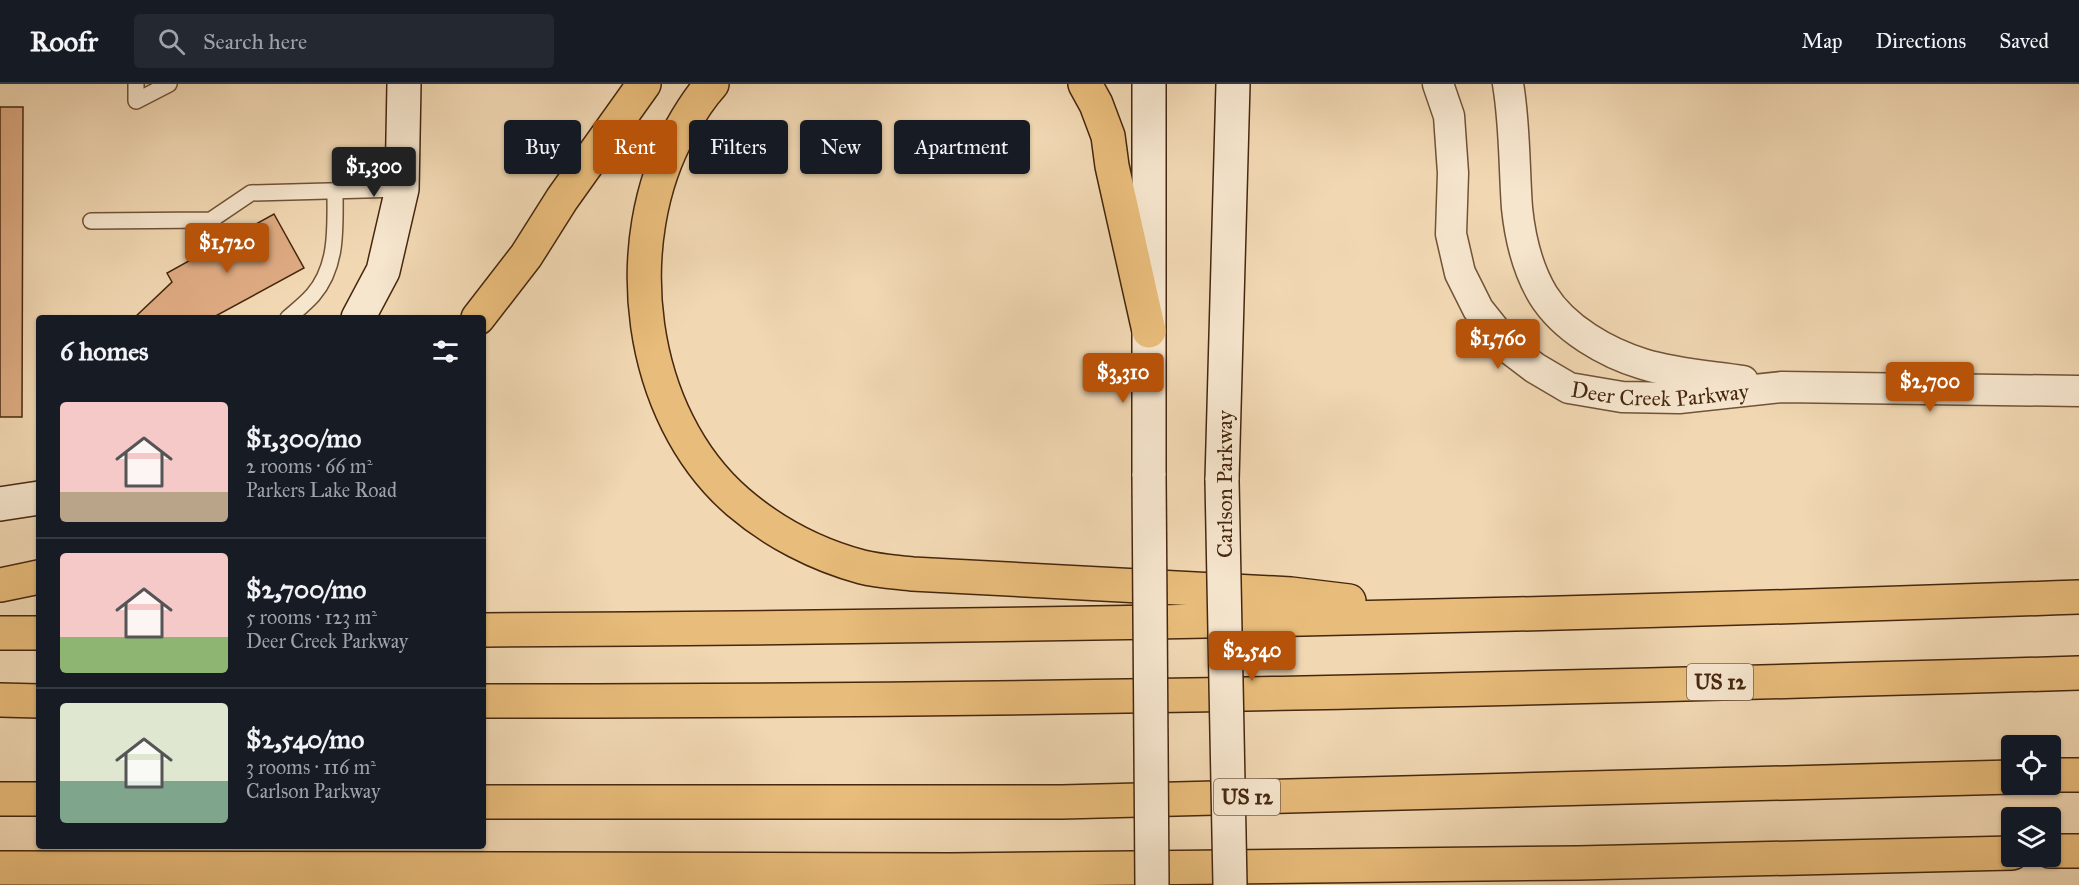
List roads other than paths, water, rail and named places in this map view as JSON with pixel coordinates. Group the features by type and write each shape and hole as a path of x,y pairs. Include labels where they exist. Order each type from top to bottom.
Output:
{"highway":[{"path":"479,315 526,255 562,199 644,84"},
{"path":"712,84 689,115 671,148 652,201 646,241 644,282 647,323 654,360 664,389 694,451 736,501 759,518 791,539 829,556 863,567 912,574 1292,594 1470,616"},
{"path":"1085,84 1096,104 1108,136 1112,166 1149,331"},
{"path":"0,585 36,578"},
{"path":"486,630 766,628 1470,616 2079,597"},
{"path":"0,633 36,633"},
{"name":"US 12","path":"486,701 730,702 1338,692 2079,673"},
{"path":"0,700 36,700"},
{"path":"2061,776 2079,775"},
{"name":"US 12","path":"486,802 1062,802 2001,777"},
{"path":"0,798 36,799"},
{"path":"2061,851 2079,850"},
{"path":"0,868 951,870 1578,863 2001,853"},
{"path":"1270,885 1578,863"}],"main road":[{"path":"360,315 383,271 402,189 404,84"},
{"path":"1149,84 1152,885"},
{"name":"Carlson Parkway","path":"1230,885 1222,480 1233,84"},
{"path":"0,504 36,498"}],"street":[{"name":"Deer Creek Parkway","path":"1438,84 1449,116 1453,173 1451,234 1460,273 1478,309 1510,349 1535,368 1569,388 1622,397 1679,398 1782,387 2079,391"},
{"name":"Deer Creek Parkway","path":"1508,84 1513,110 1518,210 1529,265 1544,296 1564,320 1617,355 1646,365 1782,387"}],"lane":[{"path":"136,84 136,101 169,84"},
{"path":"91,221 211,220 251,193 402,189"},
{"path":"291,315 313,295 328,272 335,244 335,191"}]}
